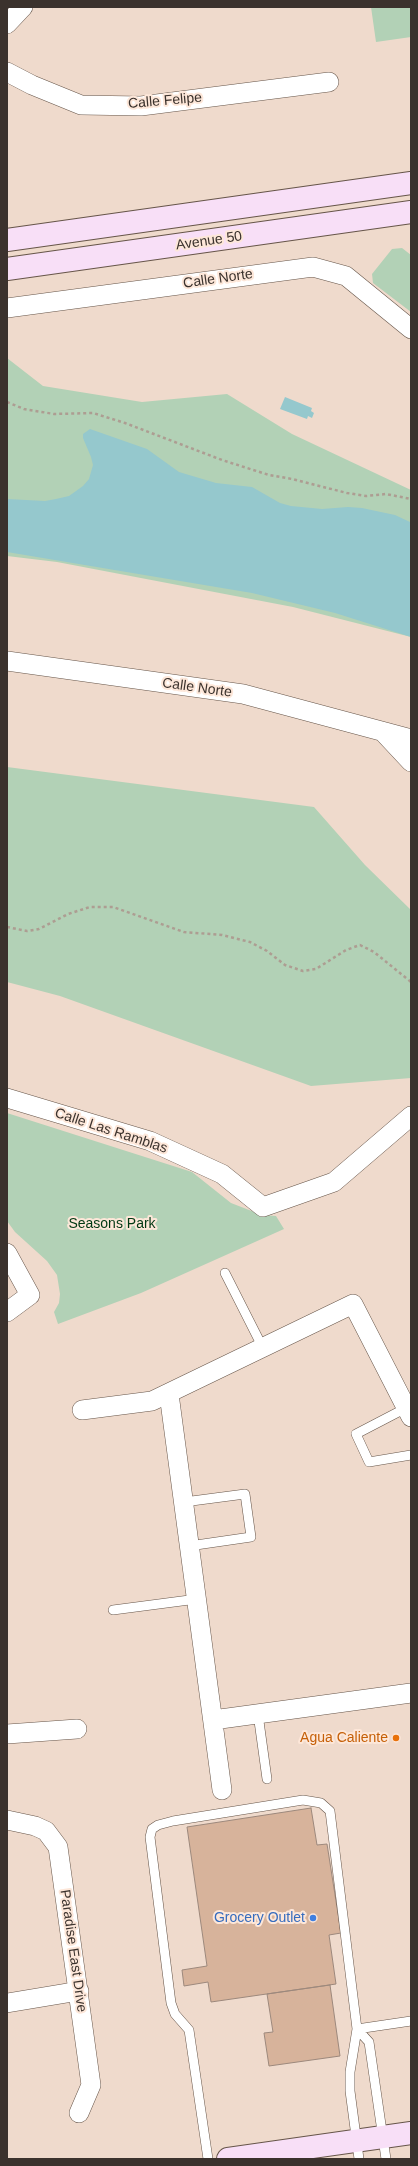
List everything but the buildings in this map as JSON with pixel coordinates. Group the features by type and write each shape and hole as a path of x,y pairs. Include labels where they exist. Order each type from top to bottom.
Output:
{"main road":[{"name":"Avenue 50","path":"7,240 411,183"},
{"name":"Avenue 50","path":"7,270 411,212"},
{"path":"228,2159 358,2150 383,2137 411,2132"}],"street":[{"path":"7,24 24,7"},
{"name":"Calle Felipe","path":"7,72 32,85 81,105 141,106 329,82"},
{"name":"Calle Norte","path":"7,308 312,267 346,276 411,329"},
{"name":"Calle Norte","path":"7,661 242,694 411,739"},
{"path":"383,732 411,762"},
{"name":"Calle Las Ramblas","path":"7,1098 150,1141 222,1174 263,1207 334,1182 411,1116"},
{"path":"7,1253 30,1295 7,1312"},
{"path":"82,1410 152,1401 353,1304 409,1412"},
{"path":"169,1394 222,1790"},
{"path":"213,1720 411,1693"},
{"path":"7,1734 77,1729"},
{"name":"Paradise East Drive","path":"7,1820 35,1826 46,1831 58,1847 91,2085 79,2113"},
{"path":"7,2003 79,1991"}],"lane":[{"path":"225,1273 263,1348"},
{"path":"409,1412 356,1434 369,1462 411,1456"},
{"path":"184,1502 245,1494 251,1537 190,1546"},
{"path":"113,1610 197,1599"},
{"path":"258,1714 267,1779"},
{"path":"208,2159 189,2030 175,2014 171,2003 150,1837 152,1829 158,1825 173,1821 303,1800 321,1803 330,1811 357,2029 350,2078 358,2150"},
{"path":"357,2029 411,2021"},
{"path":"357,2029 369,2042 386,2159"}],"path":[{"path":"7,402 24,409 54,414 93,413 125,422 222,460 270,475 347,493 366,496 386,494 411,500"},
{"path":"7,927 27,931 38,929 68,914 90,907 113,907 184,932 222,935 250,942 267,951 285,965 303,971 316,969 346,950 360,946 374,952 411,982"}],"green space":[{"path":"371,7 411,7 411,37 376,42"},
{"path":"402,248 411,255 411,312 373,283 372,274 392,249"},
{"path":"7,358 43,386 142,402 227,394 292,434 411,490 411,637 293,607 57,562 7,556"},
{"path":"7,767 314,807 365,865 411,910 411,1078 311,1086 60,996 7,982"},
{"name":"Seasons Park","path":"7,1113 192,1172 231,1203 262,1215 276,1216 284,1229 141,1293 58,1324 54,1312 59,1303 60,1294 57,1275 47,1261 15,1232 7,1221"}],"water":[{"path":"285,397 312,408 311,411 314,413 312,418 308,416 307,419 280,409"},
{"path":"90,429 147,449 179,472 216,483 252,487 280,503 291,506 322,509 348,507 362,508 395,515 410,522 411,637 335,613 252,593 7,552 7,499 45,501 69,496 83,486 89,479 93,465 83,438 83,434"}],"place":[{"name":"Agua Caliente","path":"396,1738"},
{"name":"Grocery Outlet","path":"313,1918"}]}
